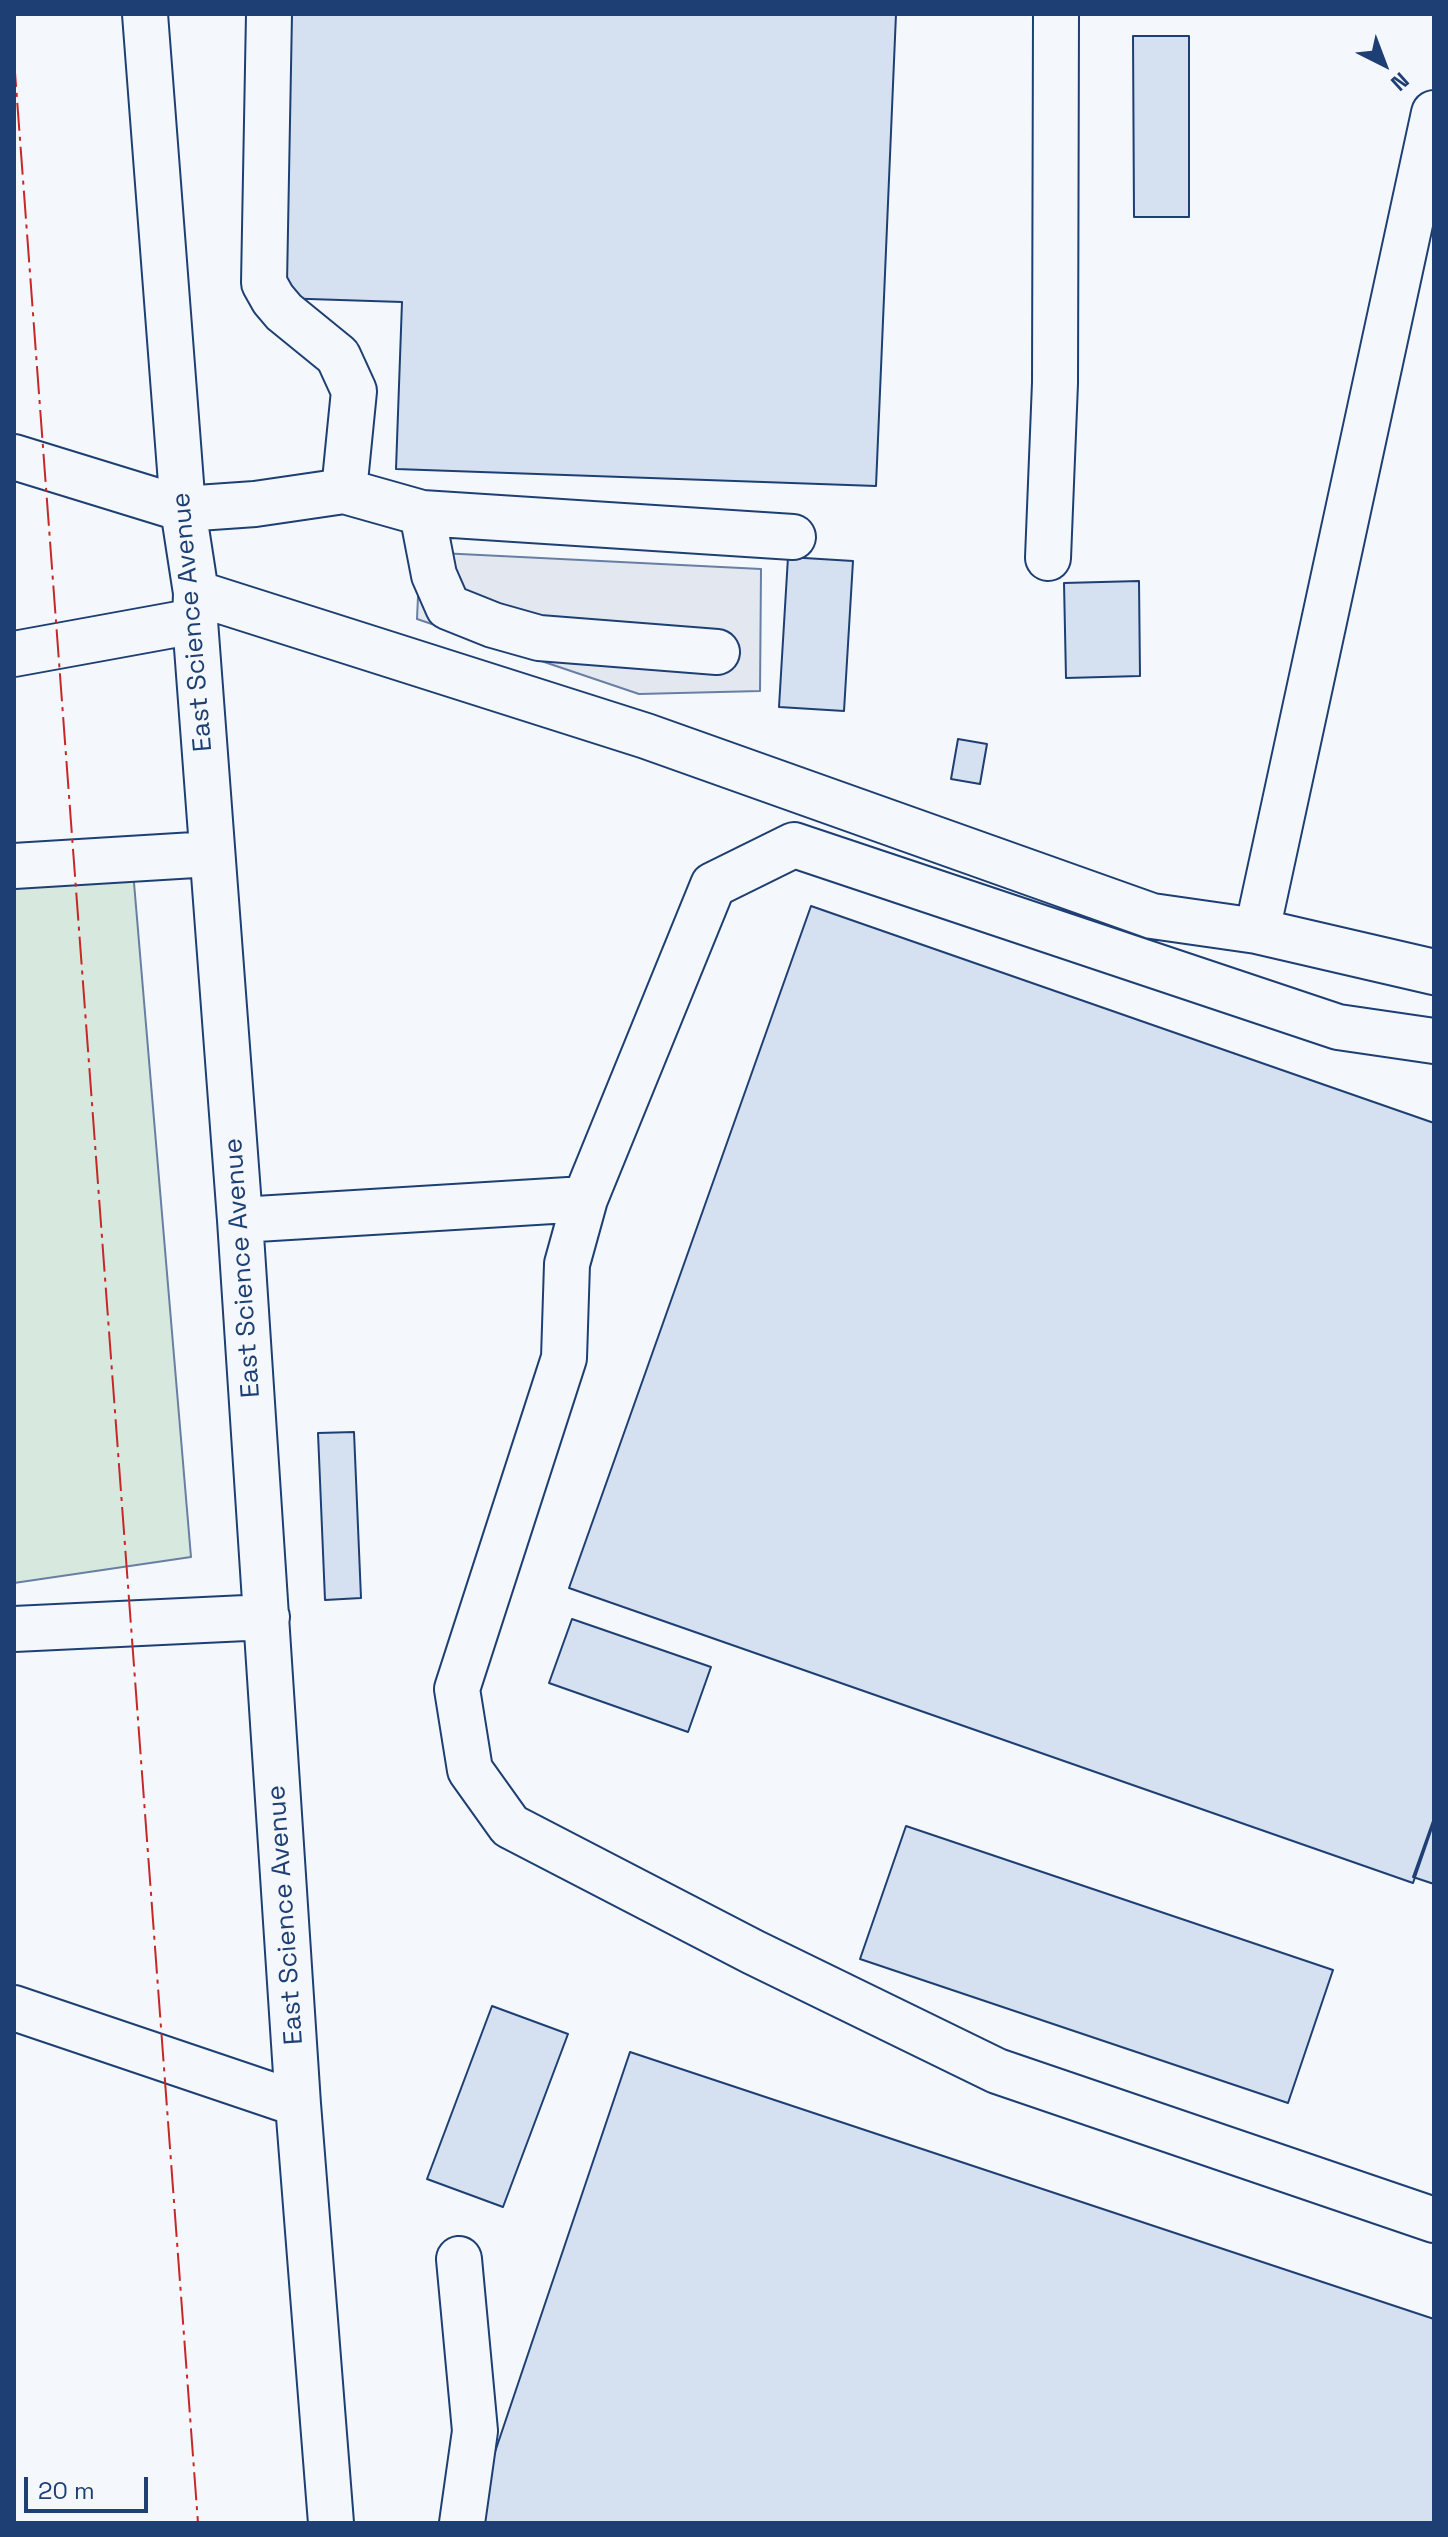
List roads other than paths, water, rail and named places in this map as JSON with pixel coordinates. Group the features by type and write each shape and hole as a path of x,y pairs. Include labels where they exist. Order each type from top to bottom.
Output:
{"street":[{"name":"East Science Avenue","path":"145,14 183,509 195,607 240,1220 298,2104 331,2523"},
{"path":"269,14 264,283 284,312 338,356 354,391 344,491"},
{"path":"1048,558 1055,383 1056,14"},
{"path":"1257,931 1434,113"},
{"path":"14,457 183,509 255,504 344,491 422,513 793,537"},
{"path":"422,513 434,575 448,607 493,625 539,638 717,652"},
{"path":"14,654 195,607 646,736 1152,916 1257,931 1434,972"},
{"path":"1434,1041 1338,1027 794,845 713,885 585,1199 567,1264 564,1358 457,1689 470,1770 510,1826 753,1952 997,2071 1434,2220"},
{"path":"14,866 211,854"},
{"path":"240,1220 585,1199"},
{"path":"14,1629 267,1617"},
{"path":"14,2008 298,2104"},
{"path":"459,2259 475,2431 462,2523"}]}
